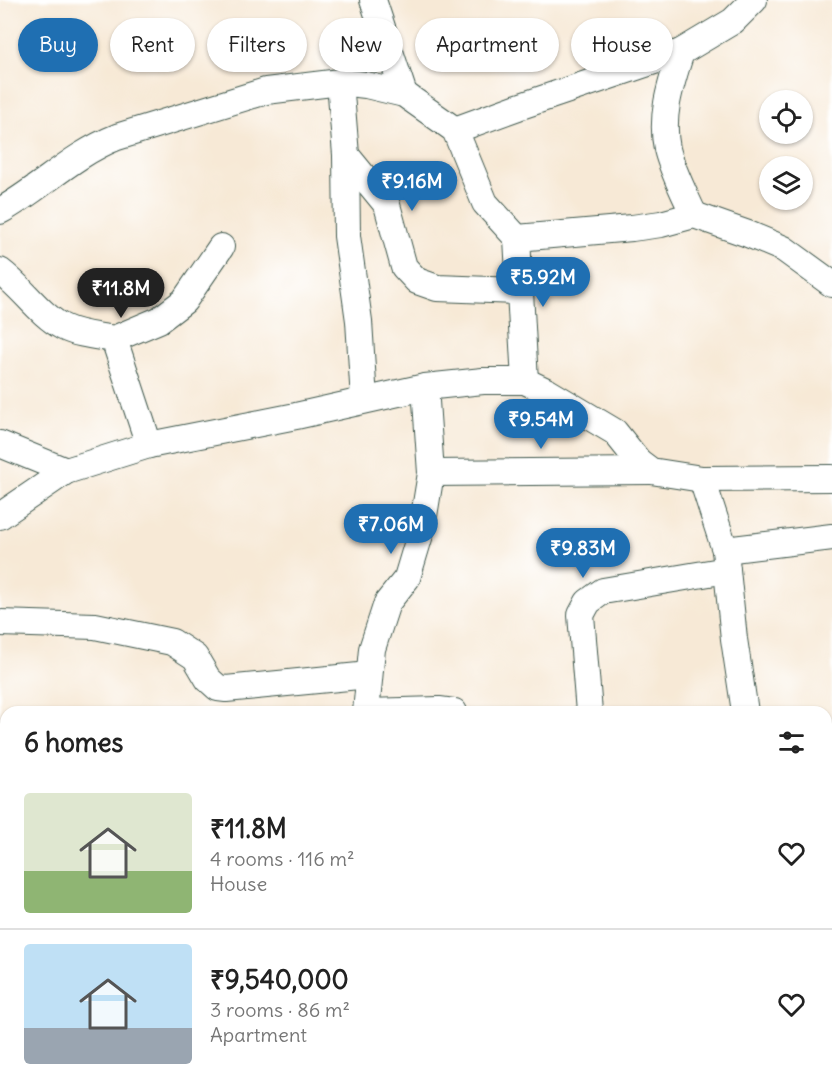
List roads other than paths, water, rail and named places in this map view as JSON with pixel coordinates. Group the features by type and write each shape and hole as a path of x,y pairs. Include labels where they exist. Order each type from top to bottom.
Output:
{"street":[{"path":"373,0 404,94"},
{"path":"455,130 681,52 733,21 754,0"},
{"path":"681,52 667,96 665,127 667,150 694,215"},
{"path":"340,82 346,155 347,236 359,321 364,400"},
{"path":"0,211 74,158 98,144 266,91 340,82 366,85 404,94 455,130 485,203 518,238 525,381"},
{"path":"346,155 387,205 404,267 417,281 437,288 520,291"},
{"path":"518,238 632,228 661,224 694,215 784,249 832,284"},
{"path":"0,271 17,284 46,315 64,327 82,334 114,339 159,320 184,301 221,247"},
{"path":"114,339 149,445"},
{"path":"0,516 66,471 149,445 425,387 483,381 525,381 548,392 615,432 639,462 651,471"},
{"path":"366,706 372,649 387,603 407,578 422,528 431,473 425,387"},
{"path":"0,444 66,471"},
{"path":"431,473 651,471 702,479 832,478"},
{"path":"702,479 726,560 744,706"},
{"path":"589,706 581,615 588,602 603,591 726,560 832,537"},
{"path":"0,623 94,626 172,642 195,657 208,679 218,688 369,675"}]}
